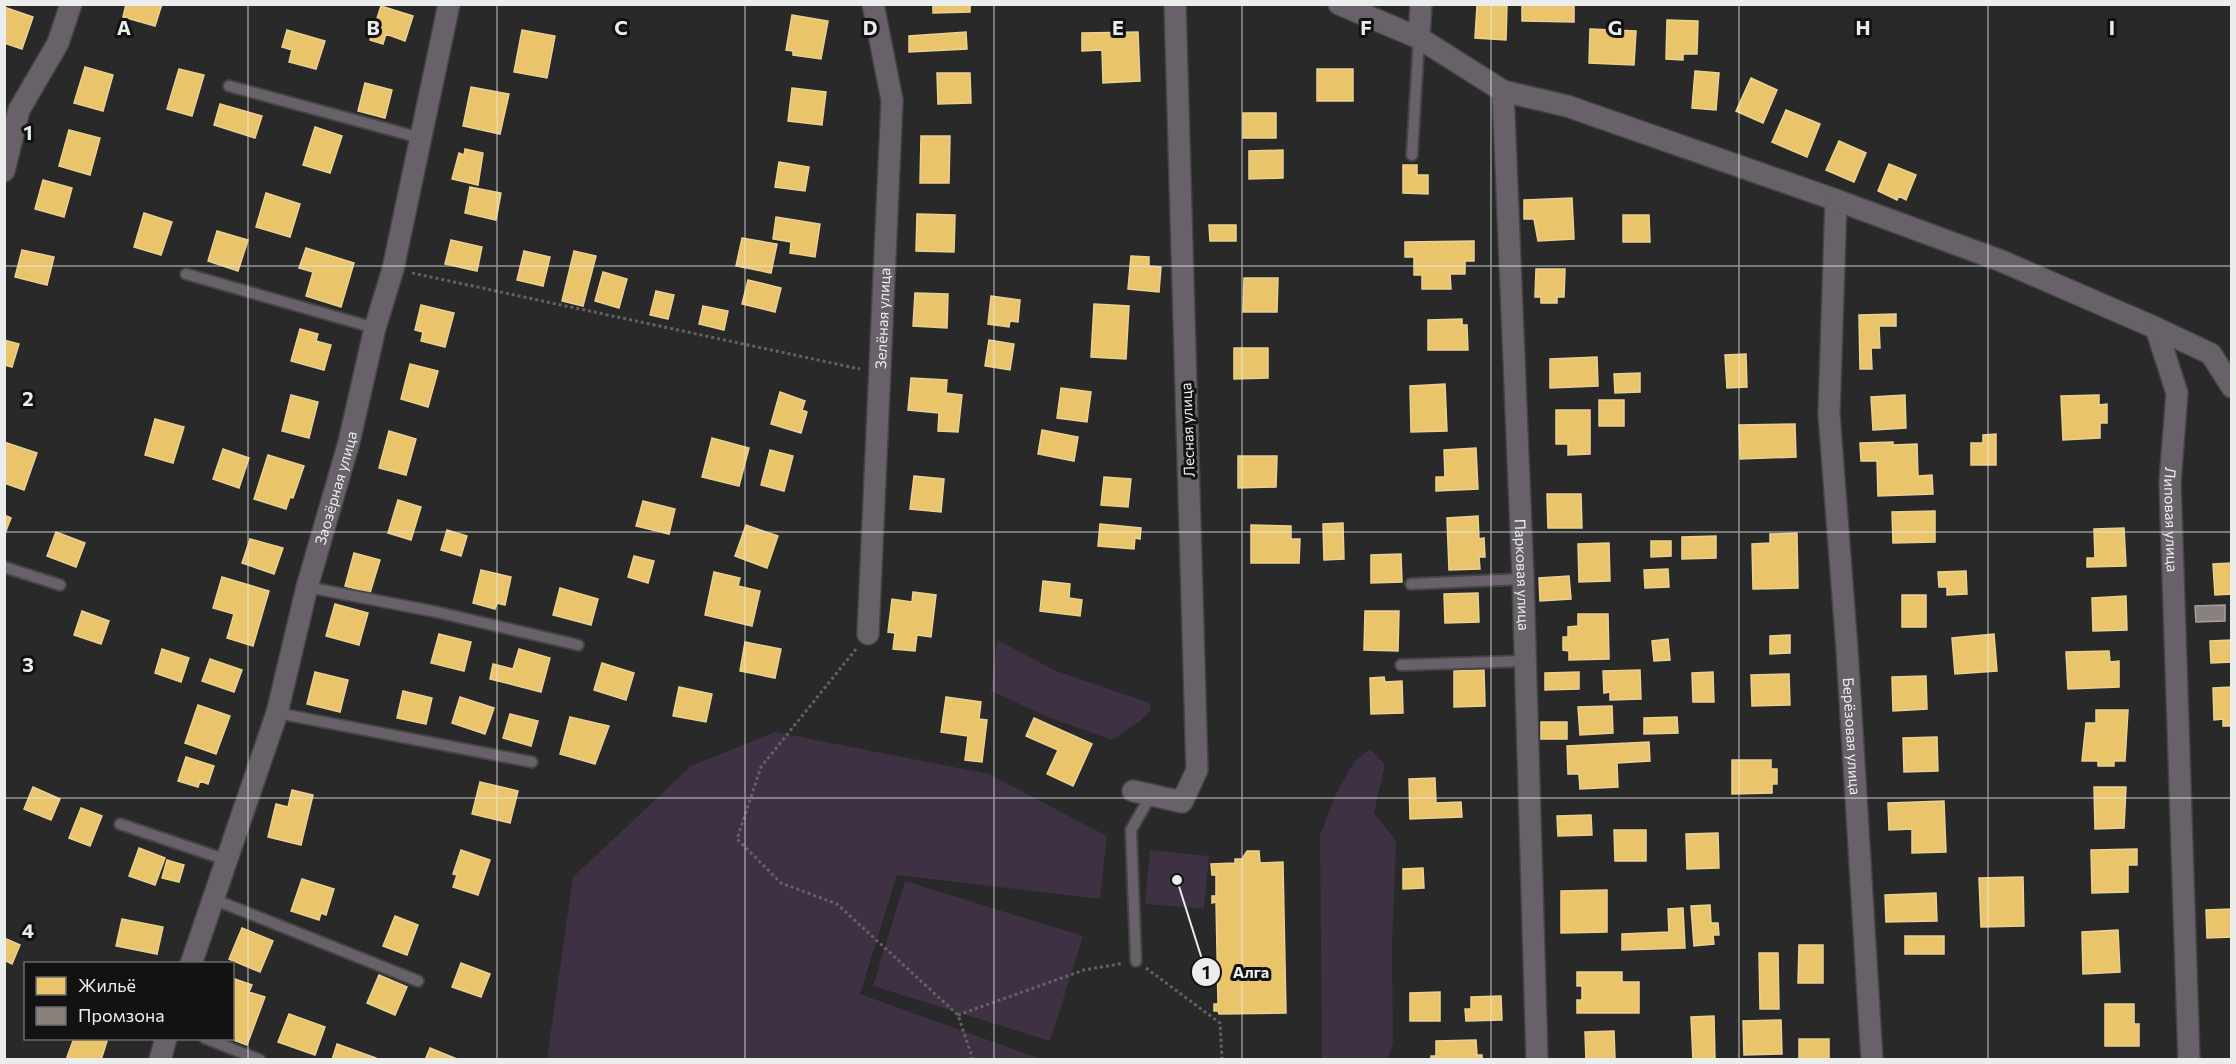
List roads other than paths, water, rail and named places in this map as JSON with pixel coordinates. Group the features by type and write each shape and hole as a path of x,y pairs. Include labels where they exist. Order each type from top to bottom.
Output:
{"street":[{"path":"4,171 19,110 58,43 71,4"},
{"name":"Заозёрная улица","path":"191,962 277,713 307,587 349,442 375,328 393,269 449,4"},
{"name":"Зелёная улица","path":"868,634 892,100 873,4"},
{"name":"Лесная улица","path":"1142,793 1182,802 1197,770 1175,4"},
{"path":"1339,4 1419,38 1503,91 1567,106 1999,260 2211,354 2232,387"},
{"path":"1419,38 1421,4"},
{"name":"Парковая улица","path":"1503,91 1523,579 1537,1059"},
{"name":"Берёзовая улица","path":"1836,200 1829,414 1847,649 1872,1059"},
{"name":"Липовая улица","path":"2156,328 2177,393 2170,483 2189,1059"},
{"path":"160,1059 165,1040"}],"lane":[{"path":"1412,155 1419,38"},
{"path":"229,86 421,138"},
{"path":"186,274 375,328"},
{"path":"4,567 60,585"},
{"path":"1411,584 1523,579"},
{"path":"307,587 436,612 578,645"},
{"path":"1401,665 1525,661"},
{"path":"277,713 532,762"},
{"path":"1136,961 1131,830 1142,793"},
{"path":"120,824 227,860"},
{"path":"213,899 418,981"},
{"path":"210,1040 260,1059"}],"place":[{"name":"Алга","path":"1177,880"}]}
